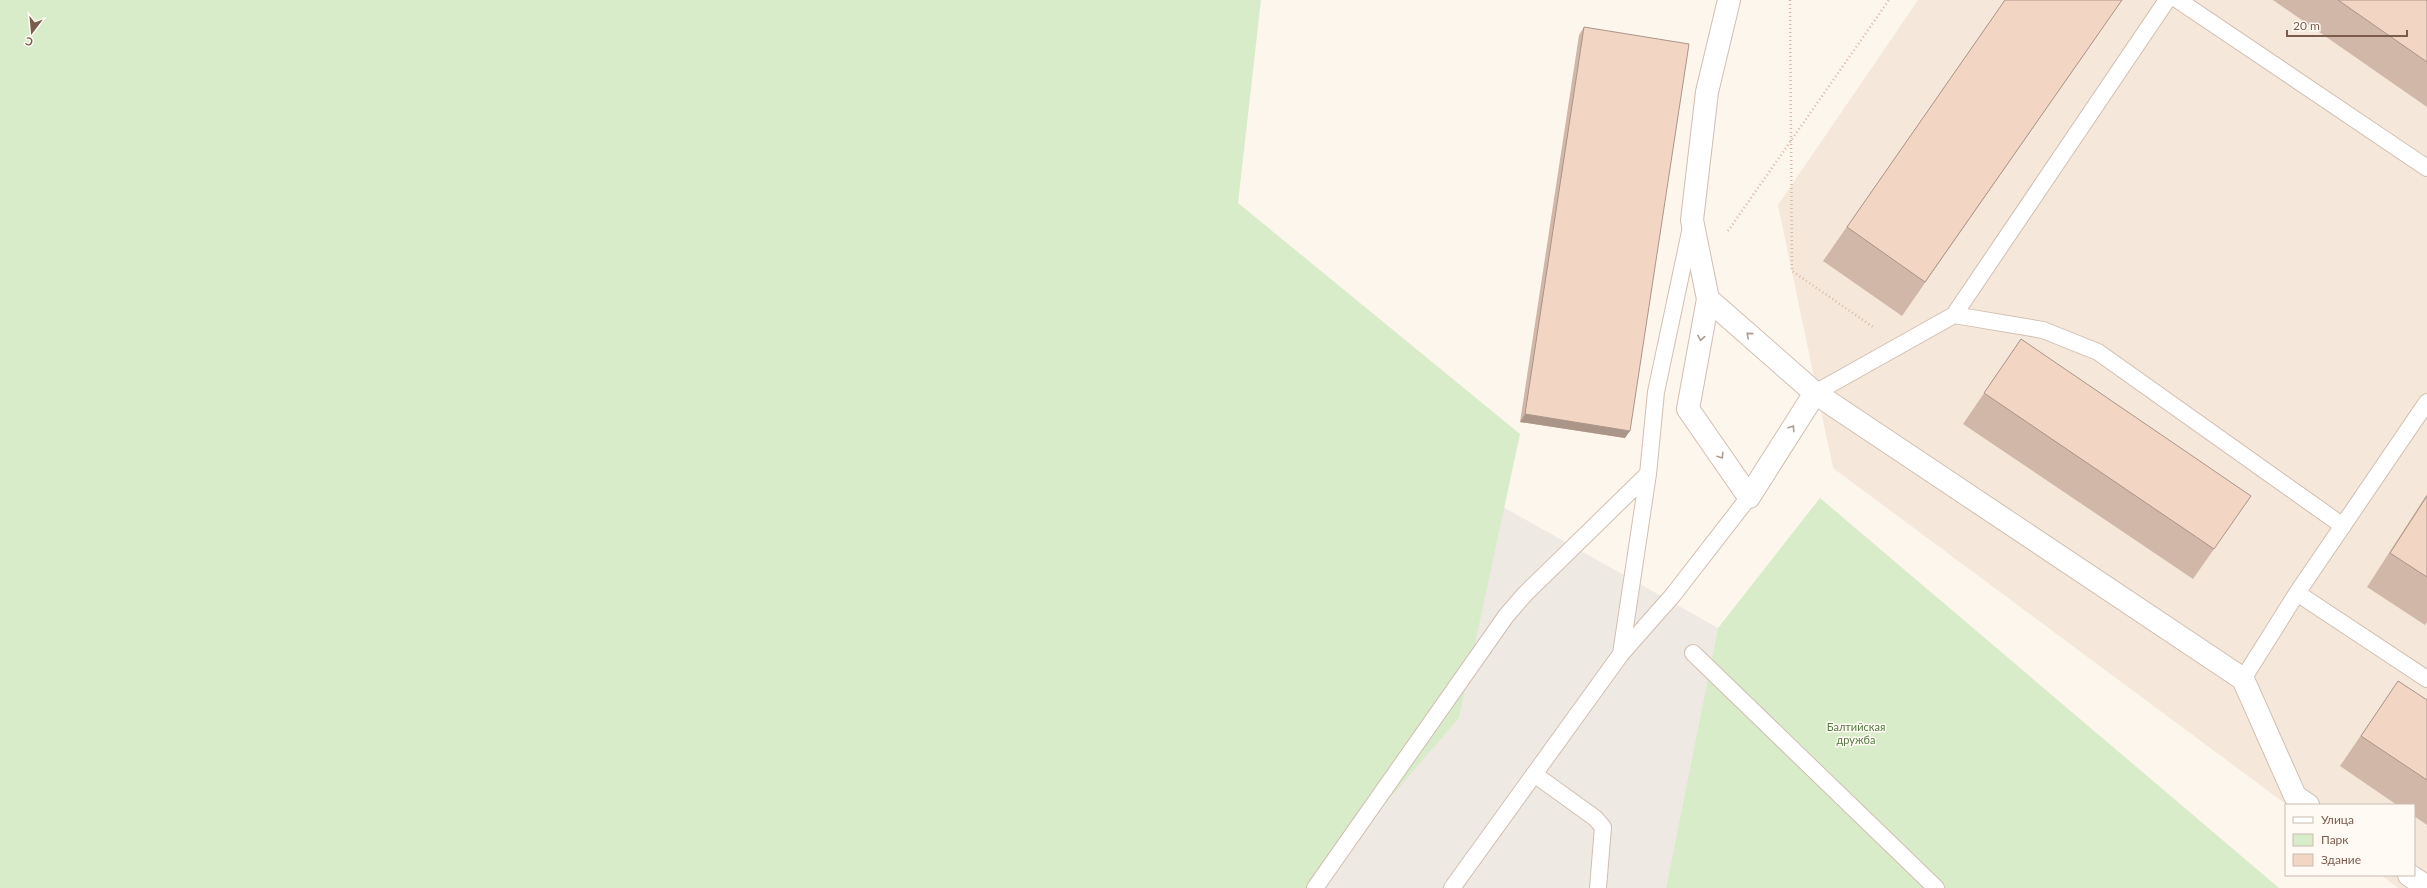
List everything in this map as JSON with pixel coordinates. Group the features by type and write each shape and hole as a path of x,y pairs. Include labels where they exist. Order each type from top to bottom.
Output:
{"street":[{"path":"1729,0 1707,92 1692,220 1708,299 1688,409 1749,497 1815,393"},
{"path":"1708,299 1815,393 2243,678 2295,796 2307,804"},
{"path":"2410,876 2427,887"}],"lane":[{"path":"1815,393 1954,315 2167,0"},
{"path":"2178,0 2427,168"},
{"path":"1621,654 1648,474 1656,392 1692,220"},
{"path":"1954,315 2042,330 2098,352 2343,526"},
{"path":"2243,678 2297,593 2427,402"},
{"path":"1315,888 1506,616 1525,594 1648,474"},
{"path":"1452,888 1621,654 1673,595 1749,497"},
{"path":"2297,593 2427,679"},
{"path":"1693,653 1936,888"},
{"path":"1534,774 1595,818 1603,827 1598,888"}],"path":[{"path":"1790,0 1792,271 1900,345"},
{"path":"1702,268 1889,0"}],"shaded area":[{"path":"1918,0 2427,0 2427,888 2398,888 2382,876 2415,876 2415,804 2286,804 1833,468 1778,205"},
{"path":"1480,494 1718,628 1666,888 1236,888"}],"green space":[{"path":"0,0 1261,0 1238,203 1520,434 1459,718 1312,888 0,888"},
{"name":"Балтийская дружба","path":"1820,498 2279,888 1666,888 1718,628"}],"building":[{"path":"2005,0 2122,0 1925,282 1847,227"},
{"path":"2338,0 2427,0 2427,62"},
{"path":"1584,27 1689,44 1630,431 1525,414"},
{"path":"2021,339 2251,496 2214,549 1984,393"},
{"path":"2427,496 2427,577 2390,553"},
{"path":"2398,681 2427,700 2427,780 2361,736"}]}
